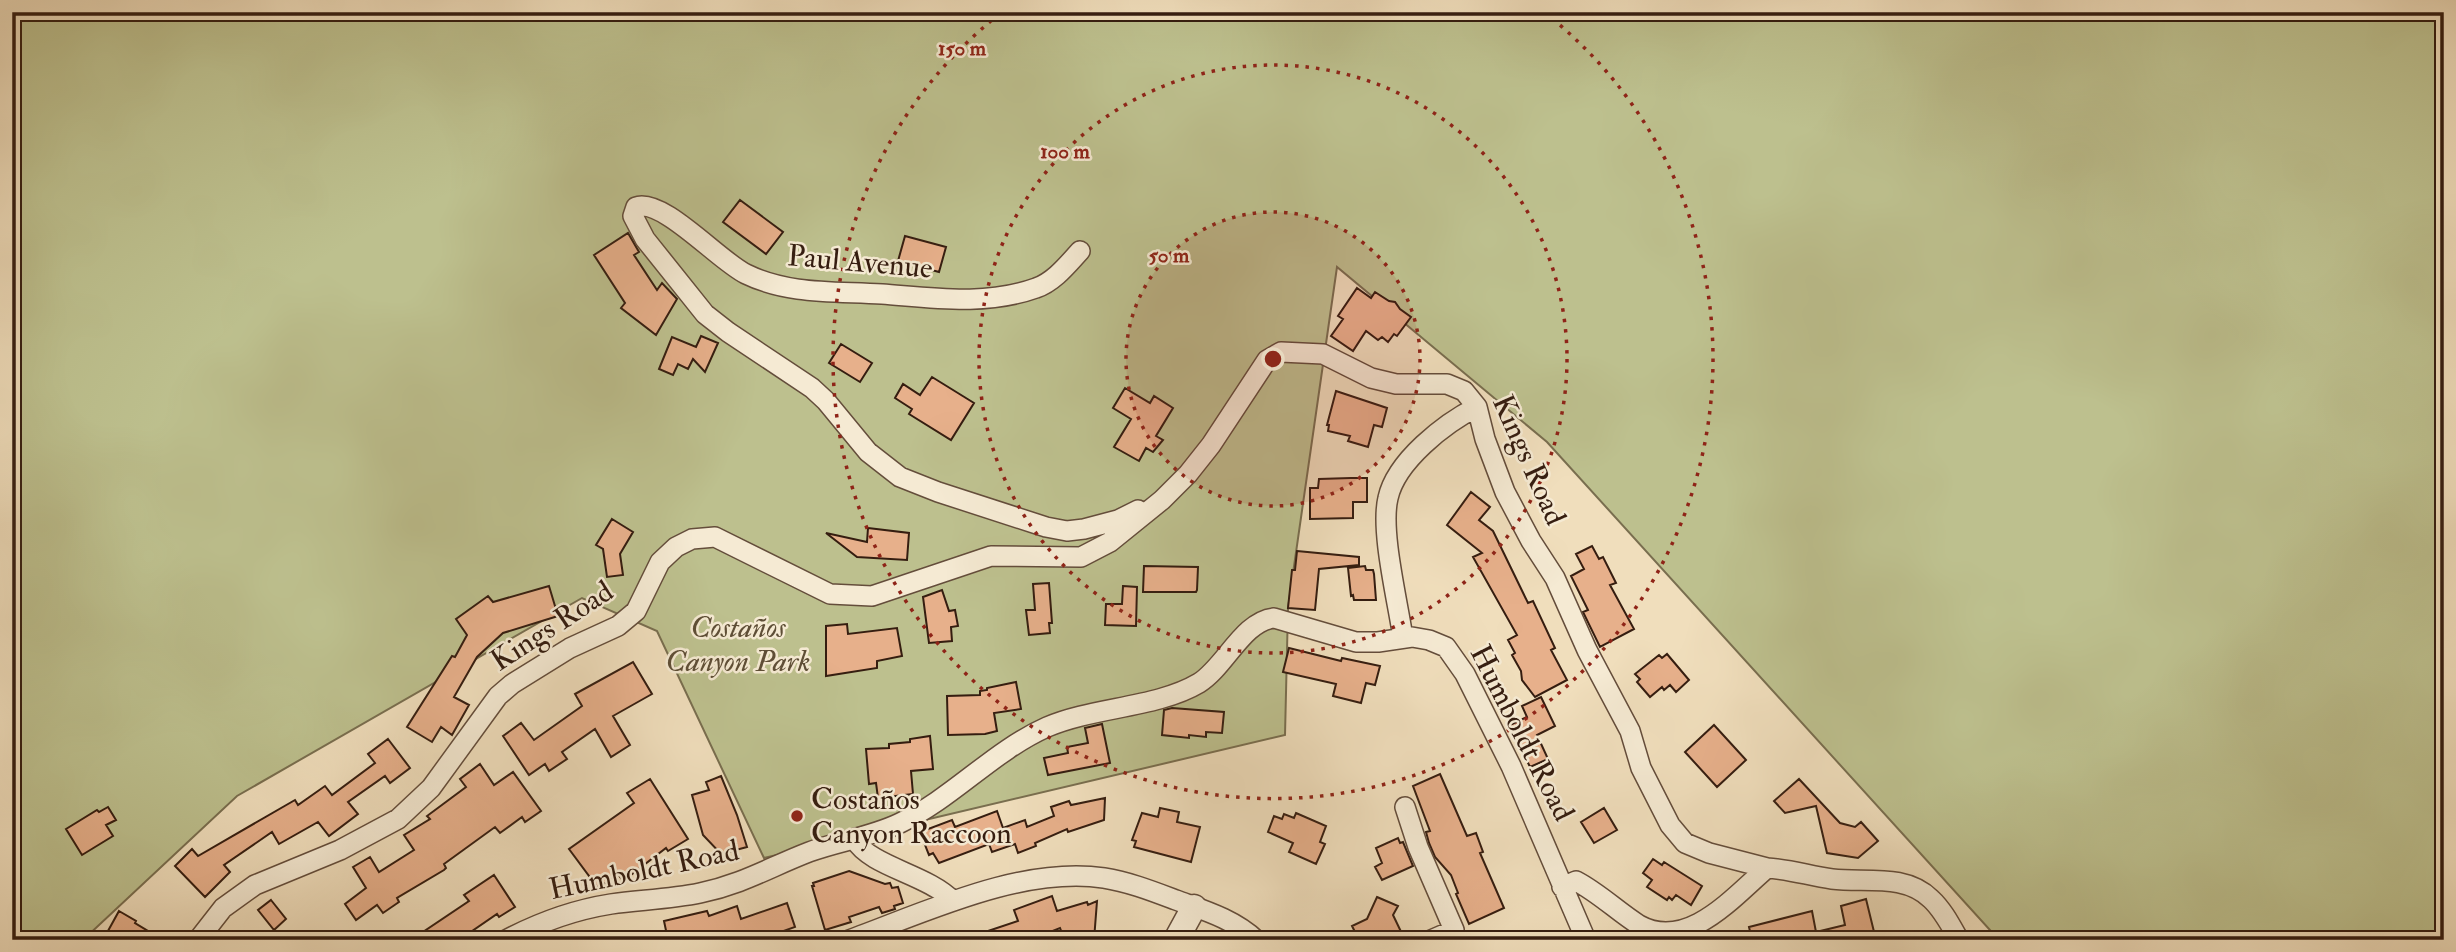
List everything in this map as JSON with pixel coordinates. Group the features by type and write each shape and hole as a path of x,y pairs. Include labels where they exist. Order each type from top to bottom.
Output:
{"street":[{"name":"Paul Avenue","path":"1080,250 1049,281 1038,288 999,296 973,300 816,292 772,284 747,275 725,262 662,211 642,205 636,207 633,216 645,239 705,314 812,388 868,452 900,477 1046,527 1067,531 1118,520 1162,500"},
{"name":"Kings Road","path":"198,940 223,908 255,886 340,850 398,819 431,788 498,696 512,684 570,648 618,626 636,611 660,562 676,547 692,539 715,537 830,594 872,596 991,556 1081,557 1110,542 1162,500 1188,474 1211,445 1267,360 1281,352 1323,354 1371,378 1396,384 1447,384 1464,391 1477,407 1485,439 1505,492 1531,541 1555,578 1587,650 1630,731 1641,768 1670,825 1685,843 1709,853 1767,867 1792,869 1832,878 1884,880 1913,887 1931,899 1959,940"},
{"path":"1403,638 1387,523 1388,496 1396,477 1423,446 1448,423 1477,407"},
{"name":"Humboldt Road","path":"506,940 544,921 580,910 696,894 732,886 809,853 884,830 914,816 999,755 1048,727 1173,693 1200,682 1249,631 1267,619 1284,620 1356,642 1412,637 1441,644 1450,652 1465,674 1511,766 1586,940"},
{"path":"1405,807 1418,847 1454,930 1431,940"},
{"path":"855,839 865,852 933,884 953,901"},
{"path":"1562,887 1576,881 1590,888 1642,927 1676,933 1704,924 1767,867"},
{"path":"849,940 953,901 1047,878 1089,877 1136,886 1194,907 1236,925 1256,940"},
{"path":"1176,940 1194,907"}],"green space":[{"name":"Costaños Canyon Park","path":"12,12 2444,12 2444,940 1999,940 1547,442 1337,267 1288,608 1285,735 764,858 657,631 582,598 237,796 83,940 12,940"}],"building":[{"path":"740,200 783,232 766,254 723,222"},
{"path":"628,233 639,252 634,255 657,290 662,283 677,299 656,335 621,308 625,303 594,255"},
{"path":"905,236 946,247 939,272 898,261"},
{"path":"1357,288 1371,298 1375,292 1395,302 1411,317 1397,336 1394,334 1388,342 1382,337 1378,340 1366,331 1353,351 1331,336 1343,319 1338,316"},
{"path":"701,336 718,343 705,372 693,359 688,369 678,364 673,375 659,369 672,337 696,347"},
{"path":"841,344 872,363 860,382 829,363"},
{"path":"932,377 974,403 951,440 909,414 912,409 895,398 903,384 920,395"},
{"path":"1125,388 1150,403 1154,396 1173,408 1156,436 1163,440 1153,452 1146,448 1139,461 1114,447 1131,419 1113,408"},
{"path":"1336,391 1387,408 1382,427 1374,425 1368,447 1348,441 1350,436 1328,431 1327,425"},
{"path":"1367,478 1367,502 1353,502 1353,518 1310,519 1310,488 1318,488 1319,479"},
{"path":"1471,492 1490,507 1479,520 1493,531 1528,603 1533,601 1555,648 1551,650 1567,680 1535,697 1522,680 1521,671 1512,655 1515,653 1508,640 1517,635 1473,557 1482,553 1447,525"},
{"path":"612,519 633,532 620,554 623,575 607,577 603,549 596,545"},
{"path":"868,528 909,533 907,560 857,557 826,533 867,542"},
{"path":"1592,546 1599,559 1603,557 1616,583 1610,585 1634,629 1600,647 1583,612 1588,610 1571,576 1584,569 1576,554"},
{"path":"1297,551 1359,557 1359,565 1319,569 1315,610 1288,608"},
{"path":"1144,566 1198,567 1197,590 1143,592"},
{"path":"1365,566 1366,570 1373,570 1376,600 1354,600 1353,595 1351,596 1348,568"},
{"path":"1049,583 1052,623 1049,623 1050,633 1029,635 1026,610 1035,610 1033,584"},
{"path":"549,586 558,616 503,633 477,657 454,697 469,705 452,735 441,727 432,742 407,727 467,635 456,619 488,596 493,602"},
{"path":"1123,586 1137,587 1136,626 1105,625 1106,604 1122,604"},
{"path":"942,590 949,611 955,610 958,626 951,627 952,641 929,643 923,597"},
{"path":"847,624 848,634 897,628 902,656 877,661 877,668 826,676 826,626"},
{"path":"1289,648 1341,661 1342,658 1380,666 1375,685 1366,683 1361,703 1333,696 1336,684 1283,672"},
{"path":"1667,654 1689,680 1676,692 1670,685 1664,690 1662,687 1650,697 1637,682 1640,679 1635,674 1659,655 1662,658"},
{"path":"633,662 652,694 613,716 630,745 611,757 595,729 562,752 567,759 549,771 545,764 529,775 503,736 521,723 534,740 582,706 575,694"},
{"path":"1016,682 1021,709 994,713 997,731 948,735 947,696 980,695 980,691 987,688"},
{"path":"1541,697 1555,726 1537,735 1548,759 1530,767 1510,725 1527,717 1522,706"},
{"path":"1172,708 1224,712 1222,733 1206,732 1206,737 1189,735 1189,738 1162,735 1164,710"},
{"path":"1102,724 1110,763 1048,775 1044,758 1068,753 1067,747 1088,743 1085,728"},
{"path":"1714,725 1746,760 1717,787 1685,752"},
{"path":"930,736 933,769 911,771 913,794 878,798 876,783 869,784 866,749 889,748 889,744"},
{"path":"388,739 410,768 390,783 385,776 348,802 358,814 329,836 318,822 279,844 272,832 224,865 230,872 205,897 175,866 192,849 198,856 295,800 298,805 325,786 332,795 375,763 368,754"},
{"path":"480,764 494,785 513,772 541,811 525,822 522,817 500,833 495,827 444,864 444,870 397,898 399,902 383,913 377,905 356,920 345,904 366,888 353,867 370,857 379,872 414,850 404,835 430,819 427,816 466,787 460,779"},
{"path":"1440,774 1467,836 1476,833 1483,852 1480,853 1504,908 1469,924 1451,875 1435,857 1429,843 1426,832 1430,831 1413,786"},
{"path":"721,776 747,847 721,854 703,835 692,795 709,790 706,782"},
{"path":"650,779 688,839 668,851 666,848 623,881 618,874 598,888 569,849 634,803 627,793"},
{"path":"1799,779 1840,823 1855,827 1861,822 1878,841 1858,858 1827,853 1816,806 1785,813 1774,801"},
{"path":"1105,798 1104,820 1068,832 1067,829 1018,853 1015,844 992,852 989,844 939,863 933,853 929,855 920,832 952,820 955,827 997,811 1003,828 1025,820 1027,827 1054,816 1051,807 1069,801 1071,805"},
{"path":"108,807 116,820 106,825 113,836 82,855 66,829 97,810 99,812"},
{"path":"1160,808 1179,812 1177,822 1200,827 1191,862 1134,847 1136,841 1132,840 1142,813 1158,817"},
{"path":"1604,808 1617,830 1594,843 1581,822"},
{"path":"1296,813 1326,826 1320,842 1325,844 1316,864 1289,852 1293,843 1268,832 1274,816 1282,819 1284,814 1294,818"},
{"path":"1398,838 1400,843 1403,842 1413,866 1382,880 1375,867 1382,863 1376,848"},
{"path":"1653,859 1662,865 1664,862 1702,886 1691,905 1676,895 1672,900 1669,897 1667,900 1647,887 1652,880 1643,873"},
{"path":"849,871 885,884 890,883 892,888 898,887 903,903 882,913 879,907 849,917 851,922 825,930 813,883"},
{"path":"494,875 515,907 499,917 497,914 459,940 411,940 469,901 464,895"},
{"path":"1052,896 1057,911 1097,901 1094,940 1073,940 1072,935 1064,938 1060,928 1030,940 970,940 970,937 1018,921 1014,910"},
{"path":"1377,897 1398,906 1393,915 1405,940 1359,940 1352,926 1367,919"},
{"path":"1866,899 1876,940 1752,940 1749,927 1812,911 1816,932 1845,925 1841,906"},
{"path":"271,900 286,919 274,930 258,910"},
{"path":"787,903 795,927 758,940 722,940 719,932 685,940 668,940 664,921 707,911 709,916 737,906 741,919"},
{"path":"119,911 136,921 135,923 163,940 103,940"}],"place":[{"name":"Costaños Canyon Raccoon","path":"797,816"}]}
